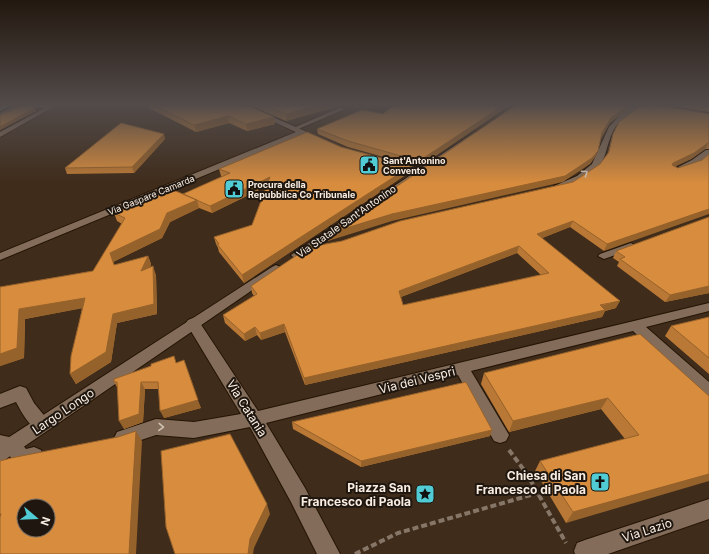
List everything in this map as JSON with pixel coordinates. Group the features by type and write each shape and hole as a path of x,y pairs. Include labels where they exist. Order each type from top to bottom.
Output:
{"street":[{"name":"Via Gaspare Camarda","path":"0,257 296,131"},
{"path":"300,131 317,138"},
{"name":"Via Statale Sant'Antonino","path":"115,376 306,249 478,131"},
{"path":"550,190 567,186 594,167 601,157 610,131"},
{"path":"675,170 695,162 709,152"},
{"path":"389,163 419,171"},
{"path":"604,256 642,242"},
{"path":"306,249 325,246"},
{"name":"Via dei Vespri","path":"117,439 156,427 194,430 254,419 709,307"},
{"name":"Via Catania","path":"193,323 254,419 298,495 328,554"},
{"path":"635,326 709,392"},
{"path":"462,369 500,435"},
{"name":"Largo Longo","path":"51,452 22,458 4,447 115,376"},
{"path":"0,401 20,393 28,408 41,424"},
{"name":"Via Lazio","path":"577,549 709,509"}],"path":[{"path":"500,435 577,549"},
{"path":"355,554 398,533 538,493"}],"building":[{"path":"111,131 152,131 164,134 132,167 65,168"},
{"path":"322,131 465,131 419,161 348,141"},
{"path":"478,131 603,131 598,151 592,158 565,176 392,214 327,234"},
{"path":"615,131 709,131 709,143 694,153 673,163 672,165 678,168 702,160 709,154 709,209 607,244 573,221 537,234 620,301 600,305 605,310 304,378 284,324 260,333 255,327 244,334 223,315 257,294 251,286 309,247 342,241 400,221 573,182 600,164 609,152","holes":["519,246 549,273 403,305 399,291"]},
{"path":"307,132 341,147 411,166 242,275 217,244 219,244 214,237 252,225 270,177 210,206 183,194 230,173 219,169"},
{"path":"171,189 197,200 167,213 160,229 110,253 114,265 148,256 141,271 153,266 154,304 113,314 106,352 70,374 71,356 85,298 19,309 17,348 0,354 0,287 93,271 125,218 114,213"},
{"path":"709,217 709,286 670,295 620,259 625,257 616,251"},
{"path":"709,317 709,358 671,326"},
{"path":"640,334 709,396 709,474 573,512 540,461 639,435 608,398 513,421 484,373"},
{"path":"174,356 176,363 184,360 198,400 160,411 158,382 141,382 139,414 119,421 117,382 114,382 114,379"},
{"path":"466,382 492,430 361,461 292,422"},
{"path":"136,431 129,554 0,554 0,461 118,437"},
{"path":"230,434 267,504 250,539 248,554 175,554 166,527 161,451"}],"place":[{"name":"Sant'Antonino Convento","path":"369,165"},
{"name":"Procura della Repubblica Co Tribunale","path":"234,189"},
{"name":"Chiesa di San Francesco di Paola","path":"600,482"},
{"name":"Piazza San Francesco di Paola","path":"425,494"}]}
